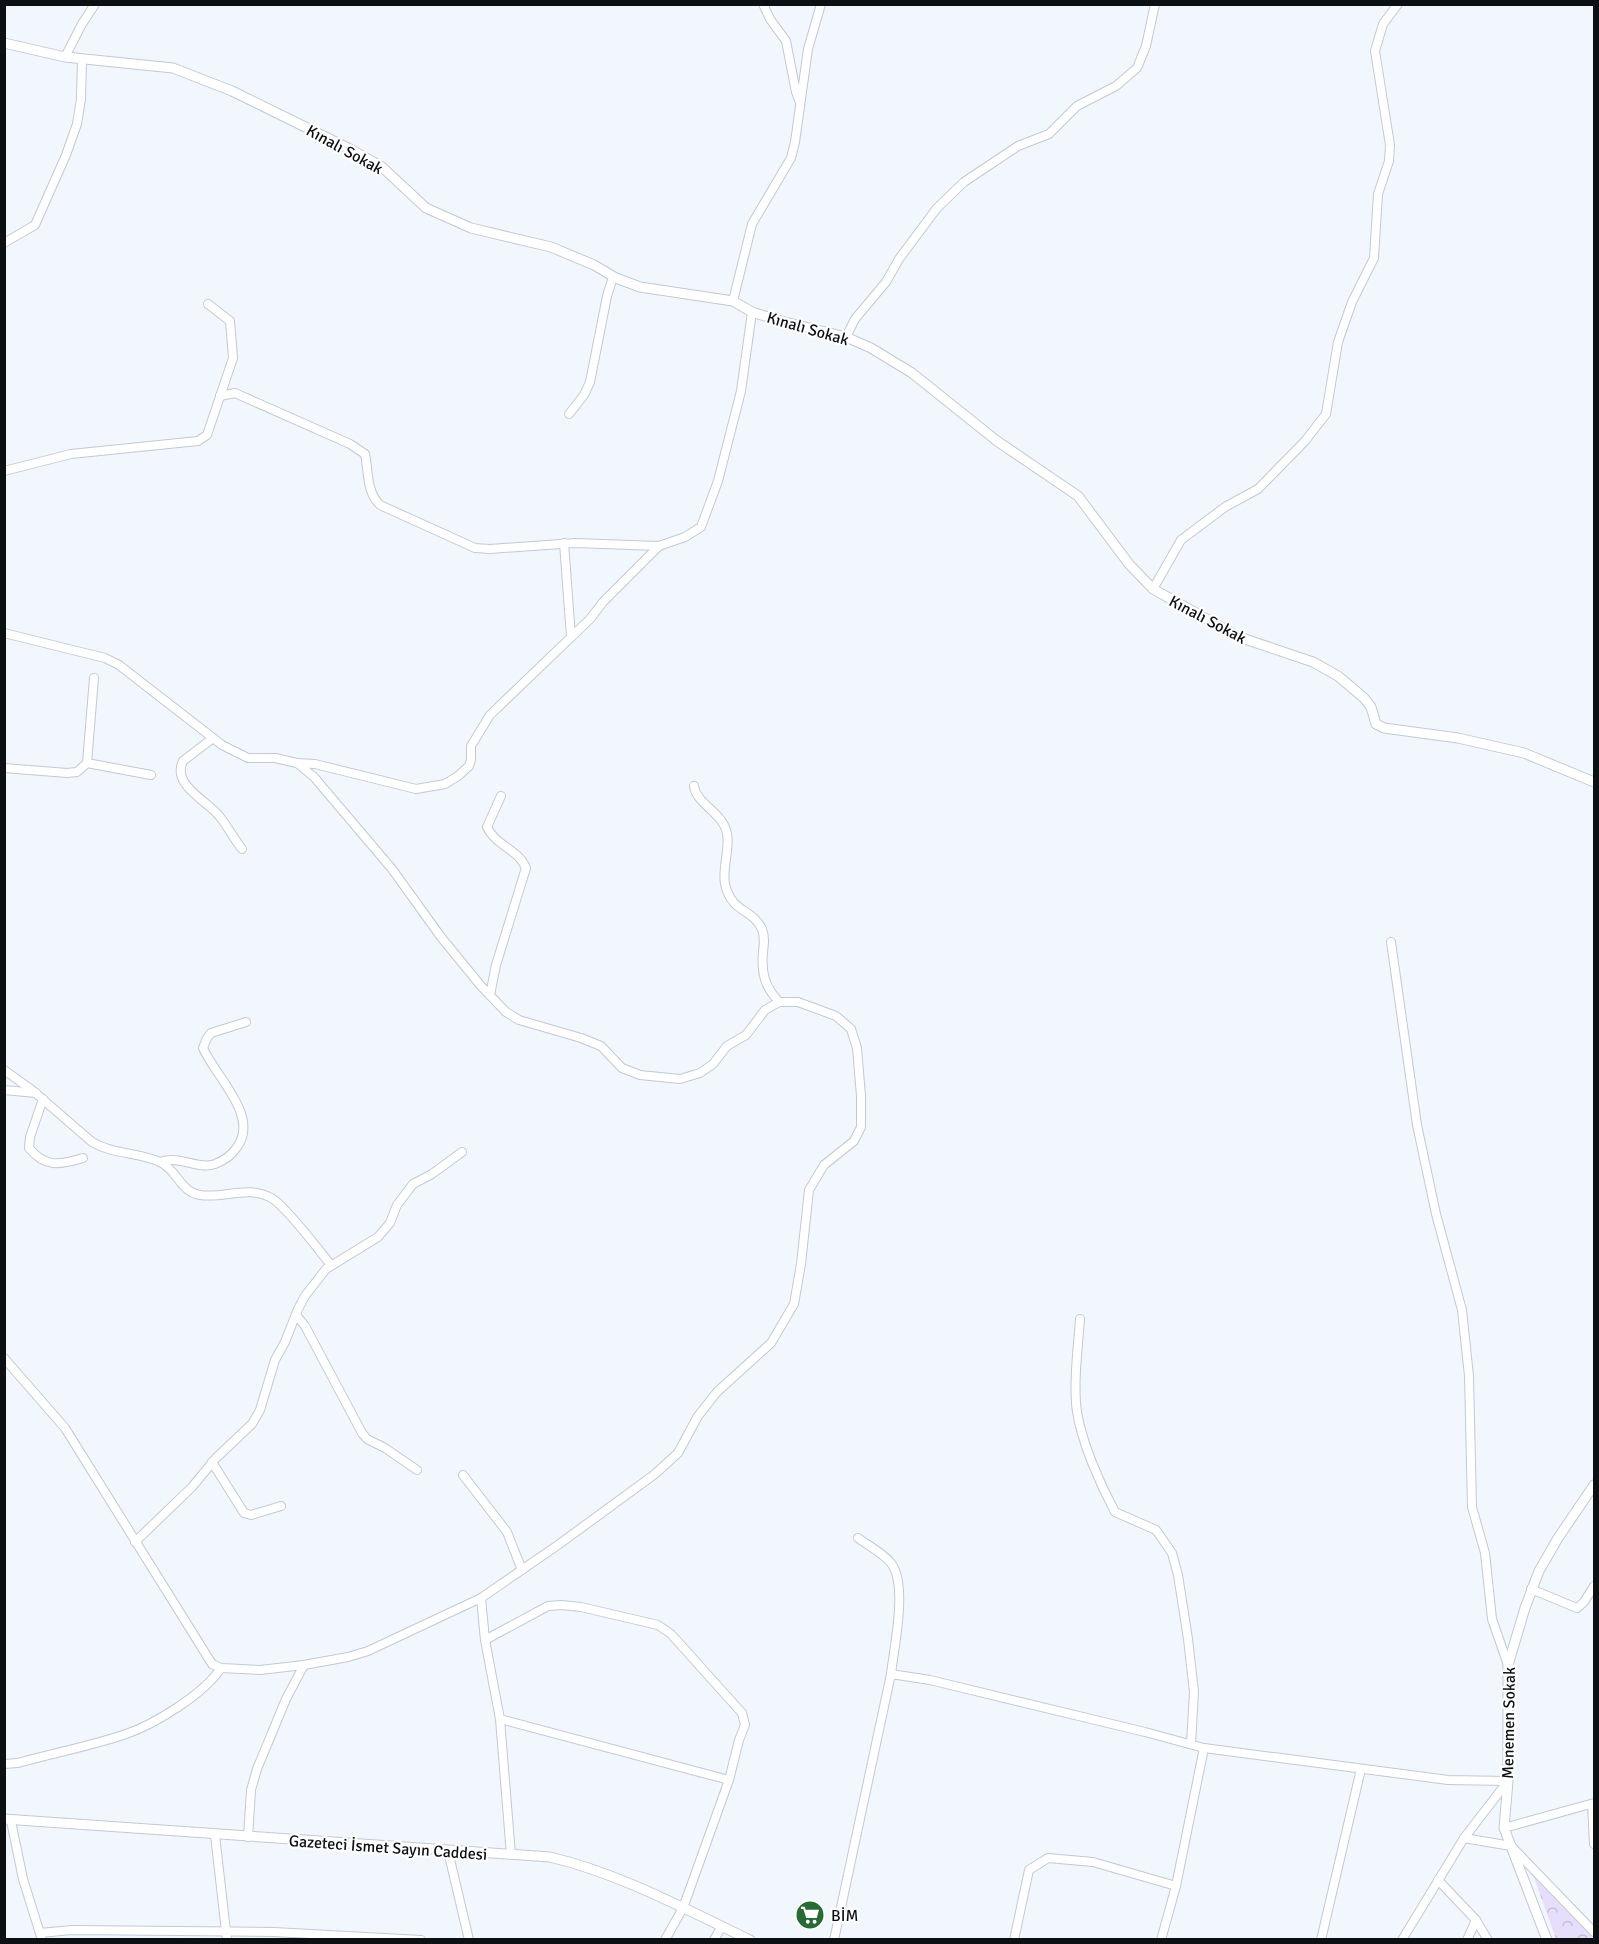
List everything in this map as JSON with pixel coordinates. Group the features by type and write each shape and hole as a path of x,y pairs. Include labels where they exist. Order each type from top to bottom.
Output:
{"street":[{"path":"65,57 95,4"},
{"path":"763,4 770,19 786,41 800,102"},
{"path":"733,301 752,224 791,158 808,49 820,4"},
{"path":"846,337 855,319 886,282 899,259 937,208 964,182 1018,146 1049,134 1077,106 1116,86 1137,68 1146,46 1155,4"},
{"path":"1152,589 1181,540 1225,507 1258,489 1305,441 1326,414 1338,342 1352,302 1374,258 1378,194 1389,161 1390,145 1375,51 1383,24 1398,4"},
{"name":"Kınalı Sokak","path":"4,43 82,60 173,68 277,112 369,159 382,167 426,208 435,213 485,232 551,247 594,265 613,277 640,287 733,301 752,312 846,337 871,348 912,373 1006,447 1078,496 1129,564 1152,589 1239,637 1313,662 1338,676 1364,698 1371,707 1376,724 1384,728 1458,738 1524,753 1594,782"},
{"path":"4,243 36,225 66,155 77,124 81,99 82,60"},
{"path":"569,414 584,395 590,382 613,277"},
{"path":"4,471 70,454 198,441 207,435 232,358 230,321 208,304"},
{"path":"220,396 235,393 350,444 365,454 369,489 373,498 380,505 468,545 490,549 564,543 659,546 686,537 701,527 718,481 741,391 752,312"},
{"path":"564,543 571,637"},
{"path":"4,633 105,658 119,665 222,745 248,758 275,758 326,767 416,789 445,784 468,766 471,760 471,746 490,715 571,637 659,546"},
{"path":"4,768 67,773 77,772 87,763 94,678"},
{"path":"213,738 183,761 181,777 190,789 221,817 242,849"},
{"path":"87,763 151,775"},
{"path":"4,1358 65,1428 212,1664 220,1668 260,1670 304,1665 368,1651 481,1598 522,1570 655,1474 678,1453 698,1416 717,1392 771,1343 794,1304 809,1190 824,1165 854,1141 861,1127 857,1048 851,1029 836,1016 798,1002 779,1002 765,1010 746,1035 727,1046 713,1064 700,1073 680,1079 640,1076 622,1068 601,1046 519,1020 506,1012 490,995 441,937 392,869 314,777 297,763"},
{"path":"694,786 699,797 723,822 728,834 725,882 728,894 731,902 754,918 763,933 765,982 769,991 779,1002"},
{"path":"490,995 496,965 526,868 523,860 490,834 487,827 501,796"},
{"path":"1391,942 1417,1125 1436,1214 1462,1310 1469,1376 1472,1507 1485,1553 1492,1619 1508,1665"},
{"path":"160,1162 171,1158 201,1165 213,1164 226,1158 241,1141 244,1129 243,1118 231,1092 208,1060 203,1048 211,1034 246,1022"},
{"path":"4,1070 102,1148 165,1164 185,1188 200,1195 229,1192 259,1193 274,1200 331,1265"},
{"path":"4,1090 36,1094"},
{"path":"43,1100 30,1137 29,1148 37,1159 53,1164 83,1158"},
{"path":"135,1542 252,1424 260,1410 275,1360 304,1296 331,1265 378,1237 390,1223 398,1205 413,1184 432,1174 462,1152"},
{"path":"296,1315 305,1326 362,1434 366,1439 385,1448 417,1470"},
{"path":"1080,1319 1077,1411 1088,1449 1115,1512 1156,1530 1172,1553 1175,1564 1188,1639 1194,1692 1191,1744"},
{"path":"212,1462 244,1513 251,1515 281,1506"},
{"path":"463,1475 507,1532 522,1570"},
{"name":"Menemen Sokak","path":"1547,1940 1504,1828 1508,1781 1508,1665 1531,1589 1549,1553 1594,1485"},
{"path":"834,1940 891,1674 899,1585 891,1563 858,1538"},
{"path":"1531,1589 1577,1608 1584,1602 1594,1586"},
{"path":"481,1598 485,1640 500,1719 511,1855"},
{"path":"485,1640 548,1606 581,1607 658,1625 671,1634 742,1713 745,1725 729,1780 683,1908 665,1940"},
{"path":"248,1837 251,1790 257,1769 286,1699 304,1665"},
{"path":"4,1764 18,1763 128,1734 171,1711 197,1693 213,1680 220,1668"},
{"path":"891,1674 930,1680 1204,1748 1448,1780 1508,1781"},
{"path":"500,1719 729,1780"},
{"path":"1161,1940 1176,1886 1204,1748"},
{"path":"1321,1940 1361,1769"},
{"path":"1402,1940 1464,1838 1508,1781"},
{"path":"1504,1828 1594,1804 1594,1844"},
{"path":"8,1820 41,1936 72,1930 227,1935 274,1932 350,1938 421,1940"},
{"name":"Gazeteci İsmet Sayın Caddesi","path":"8,1820 550,1857 625,1881 750,1940"},
{"path":"215,1835 227,1935"},
{"path":"1464,1838 1511,1846 1594,1932"},
{"path":"448,1851 469,1940"},
{"path":"1014,1940 1029,1870 1048,1858 1093,1862 1176,1886"},
{"path":"1438,1880 1476,1920 1488,1940"},
{"path":"1467,1940 1476,1920"},
{"path":"714,1940 722,1926"}],"green space":[{"path":"1533,1875 1594,1939 1556,1939"}],"place":[{"name":"BİM","path":"810,1915"}]}
